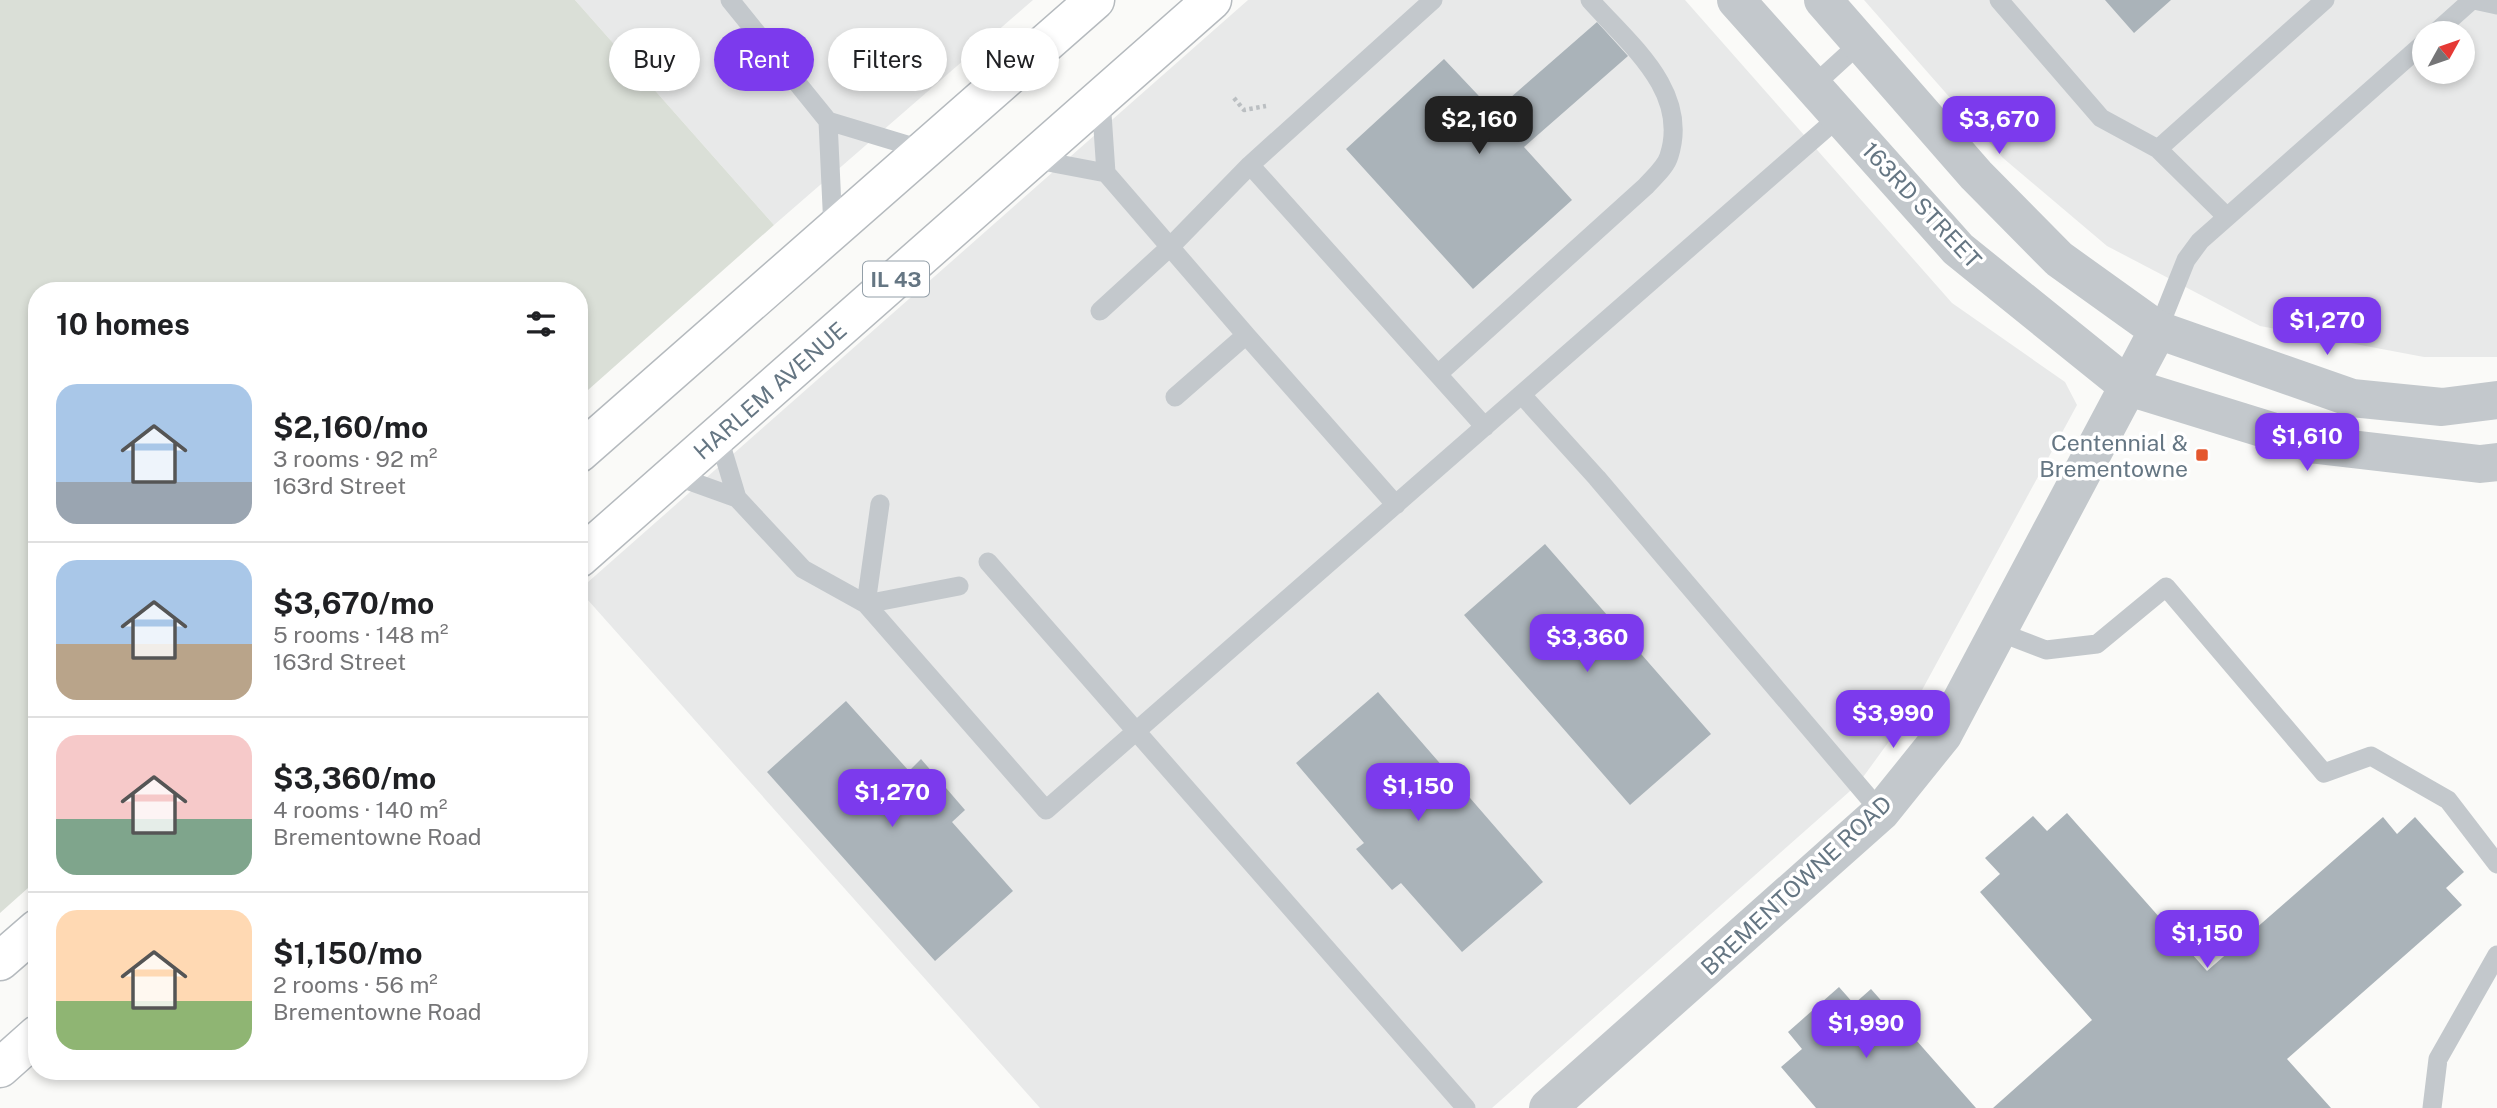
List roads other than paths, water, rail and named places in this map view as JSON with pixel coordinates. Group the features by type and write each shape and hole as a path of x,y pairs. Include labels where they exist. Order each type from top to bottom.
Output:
{"main road":[{"path":"588,445 1095,0"},
{"name":"HARLEM AVENUE","path":"588,550 1212,0"},
{"path":"0,961 28,937"},
{"path":"0,1068 28,1043"}],"street":[{"name":"163RD STREET","path":"1736,0 1958,249 2129,387"},
{"path":"1823,0 1976,175 2059,259 2158,330 2352,398 2442,407 2497,400"},
{"name":"BREMENTOWNE ROAD","path":"1548,1108 1881,812 1944,735 2158,330"},
{"path":"2129,387 2317,445 2480,464 2497,462"}],"lane":[{"path":"730,0 828,121 924,150"},
{"path":"1100,310 1170,247 1250,165 1433,0"},
{"path":"1438,374 1646,186 1669,158 1674,113 1662,81 1590,0"},
{"path":"1999,0 2101,118 2158,149 2227,217"},
{"path":"2158,149 2325,0"},
{"path":"2448,21 2473,0 2497,5"},
{"path":"1812,86 1860,43"},
{"path":"2158,330 2186,260 2200,241 2412,54"},
{"path":"1101,98 1106,173 1396,505"},
{"path":"718,435 737,498 803,569 866,604 1046,810 1840,117"},
{"path":"828,121 833,231"},
{"path":"1032,159 1106,173"},
{"path":"1250,165 1485,428"},
{"path":"1175,397 1246,335"},
{"path":"1522,395 1597,478 1881,812"},
{"path":"673,475 737,498"},
{"path":"866,604 880,504"},
{"path":"988,562 1465,1108"},
{"path":"866,604 959,586"},
{"path":"1999,632 2046,650 2097,644 2166,587 2324,773 2371,756 2448,800 2497,864"},
{"path":"2432,1108 2438,1059 2497,955"}],"place":[{"name":"Centennial & Brementowne","path":"2202,455"}]}
